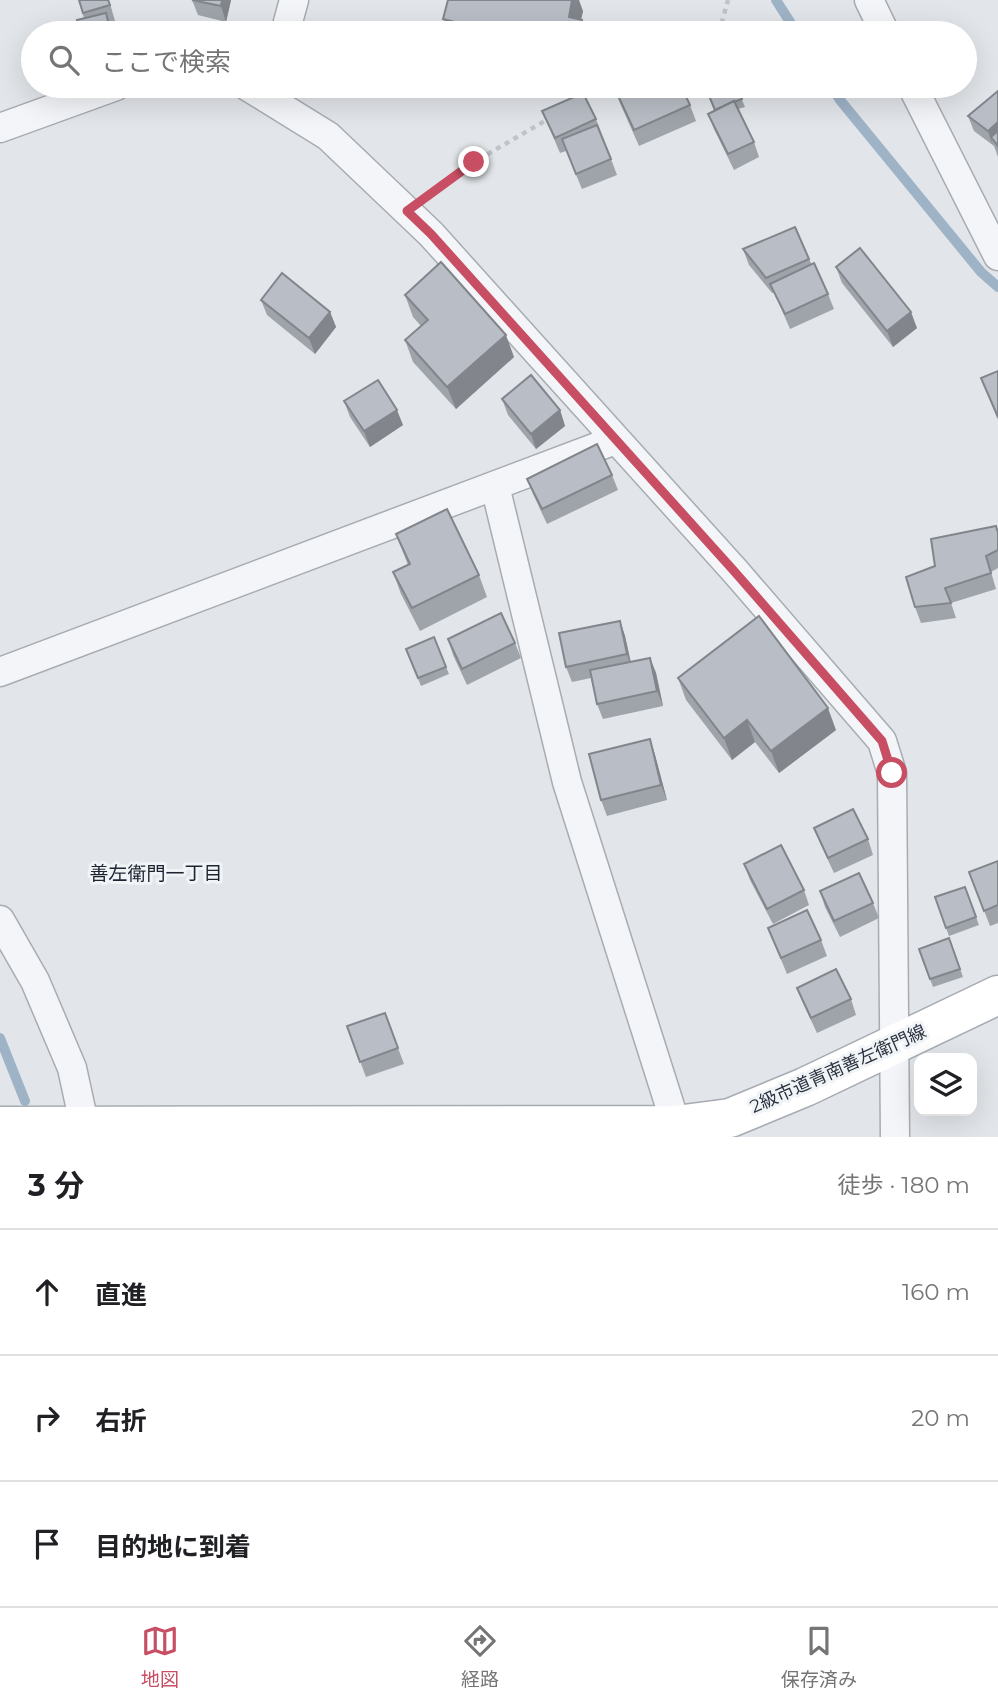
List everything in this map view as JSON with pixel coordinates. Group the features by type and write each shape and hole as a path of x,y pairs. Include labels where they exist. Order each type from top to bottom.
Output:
{"street":[{"path":"288,21 293,0"},
{"path":"869,0 879,21"},
{"path":"0,128 83,98"},
{"path":"273,98 328,136 440,244 743,581 882,741 892,773 895,1137"},
{"path":"918,98 998,256"},
{"path":"0,672 615,440"},
{"path":"495,486 567,782 677,1125"},
{"path":"0,920 35,981 72,1068 86,1131"},
{"name":"2級市道青南善左衛門線","path":"0,1126 86,1131 677,1125 730,1118 805,1087 998,995"}],"path":[{"path":"722,21 728,0"},
{"path":"579,103 588,98"},
{"path":"407,211 474,162 557,114"}],"building":[{"path":"79,0 108,0 110,5 83,13"},
{"path":"192,0 222,0 221,6"},
{"path":"448,0 572,0 569,17 582,20 451,21 443,19"},
{"path":"106,13 108,21 77,21"},
{"path":"998,91 998,122 988,131 968,116"},
{"path":"572,98 586,98 596,119 555,138 542,111"},
{"path":"619,98 687,98 690,105 634,130"},
{"path":"710,98 742,99 734,101 715,110"},
{"path":"734,101 754,142 728,154 708,114"},
{"path":"597,125 611,159 576,174 562,139"},
{"path":"998,131 998,146 991,137"},
{"path":"795,227 809,259 766,278 743,249"},
{"path":"860,248 911,312 887,331 836,267"},
{"path":"441,262 506,335 447,387 405,340 428,320 405,295"},
{"path":"814,263 828,294 785,314 770,284"},
{"path":"282,273 330,312 309,338 261,300"},
{"path":"998,371 998,417 981,378"},
{"path":"531,375 560,410 531,434 502,399"},
{"path":"378,380 397,410 364,431 344,401"},
{"path":"597,444 612,475 542,509 527,479"},
{"path":"447,509 479,575 412,608 393,572 410,564 396,534"},
{"path":"996,526 998,550 986,556 991,573 945,588 951,603 915,607 906,577 935,566 931,539"},
{"path":"501,613 515,643 462,669 448,639"},
{"path":"759,616 828,708 771,751 747,720 724,738 678,678"},
{"path":"620,621 627,654 566,667 559,633"},
{"path":"434,637 446,667 418,678 406,649"},
{"path":"650,658 657,691 597,704 590,670"},
{"path":"650,739 661,785 601,800 589,754"},
{"path":"853,809 868,839 828,858 814,828"},
{"path":"781,845 804,890 767,909 744,864"},
{"path":"998,861 998,905 984,911 969,872"},
{"path":"859,873 873,903 834,921 820,891"},
{"path":"965,887 976,917 946,928 935,897"},
{"path":"807,910 821,940 781,958 768,928"},
{"path":"949,938 960,969 930,979 919,949"},
{"path":"836,969 851,999 811,1018 797,988"},
{"path":"385,1013 398,1048 360,1062 347,1026"}],"waterway":[{"path":"776,0 789,21"},
{"path":"839,98 981,272 998,287"},
{"path":"0,1038 25,1101"}],"district":[{"name":"善左衛門一丁目","path":"156,873"}],"route":[{"path":"474,162 407,211 431,234 734,571 882,741 892,773"}]}
